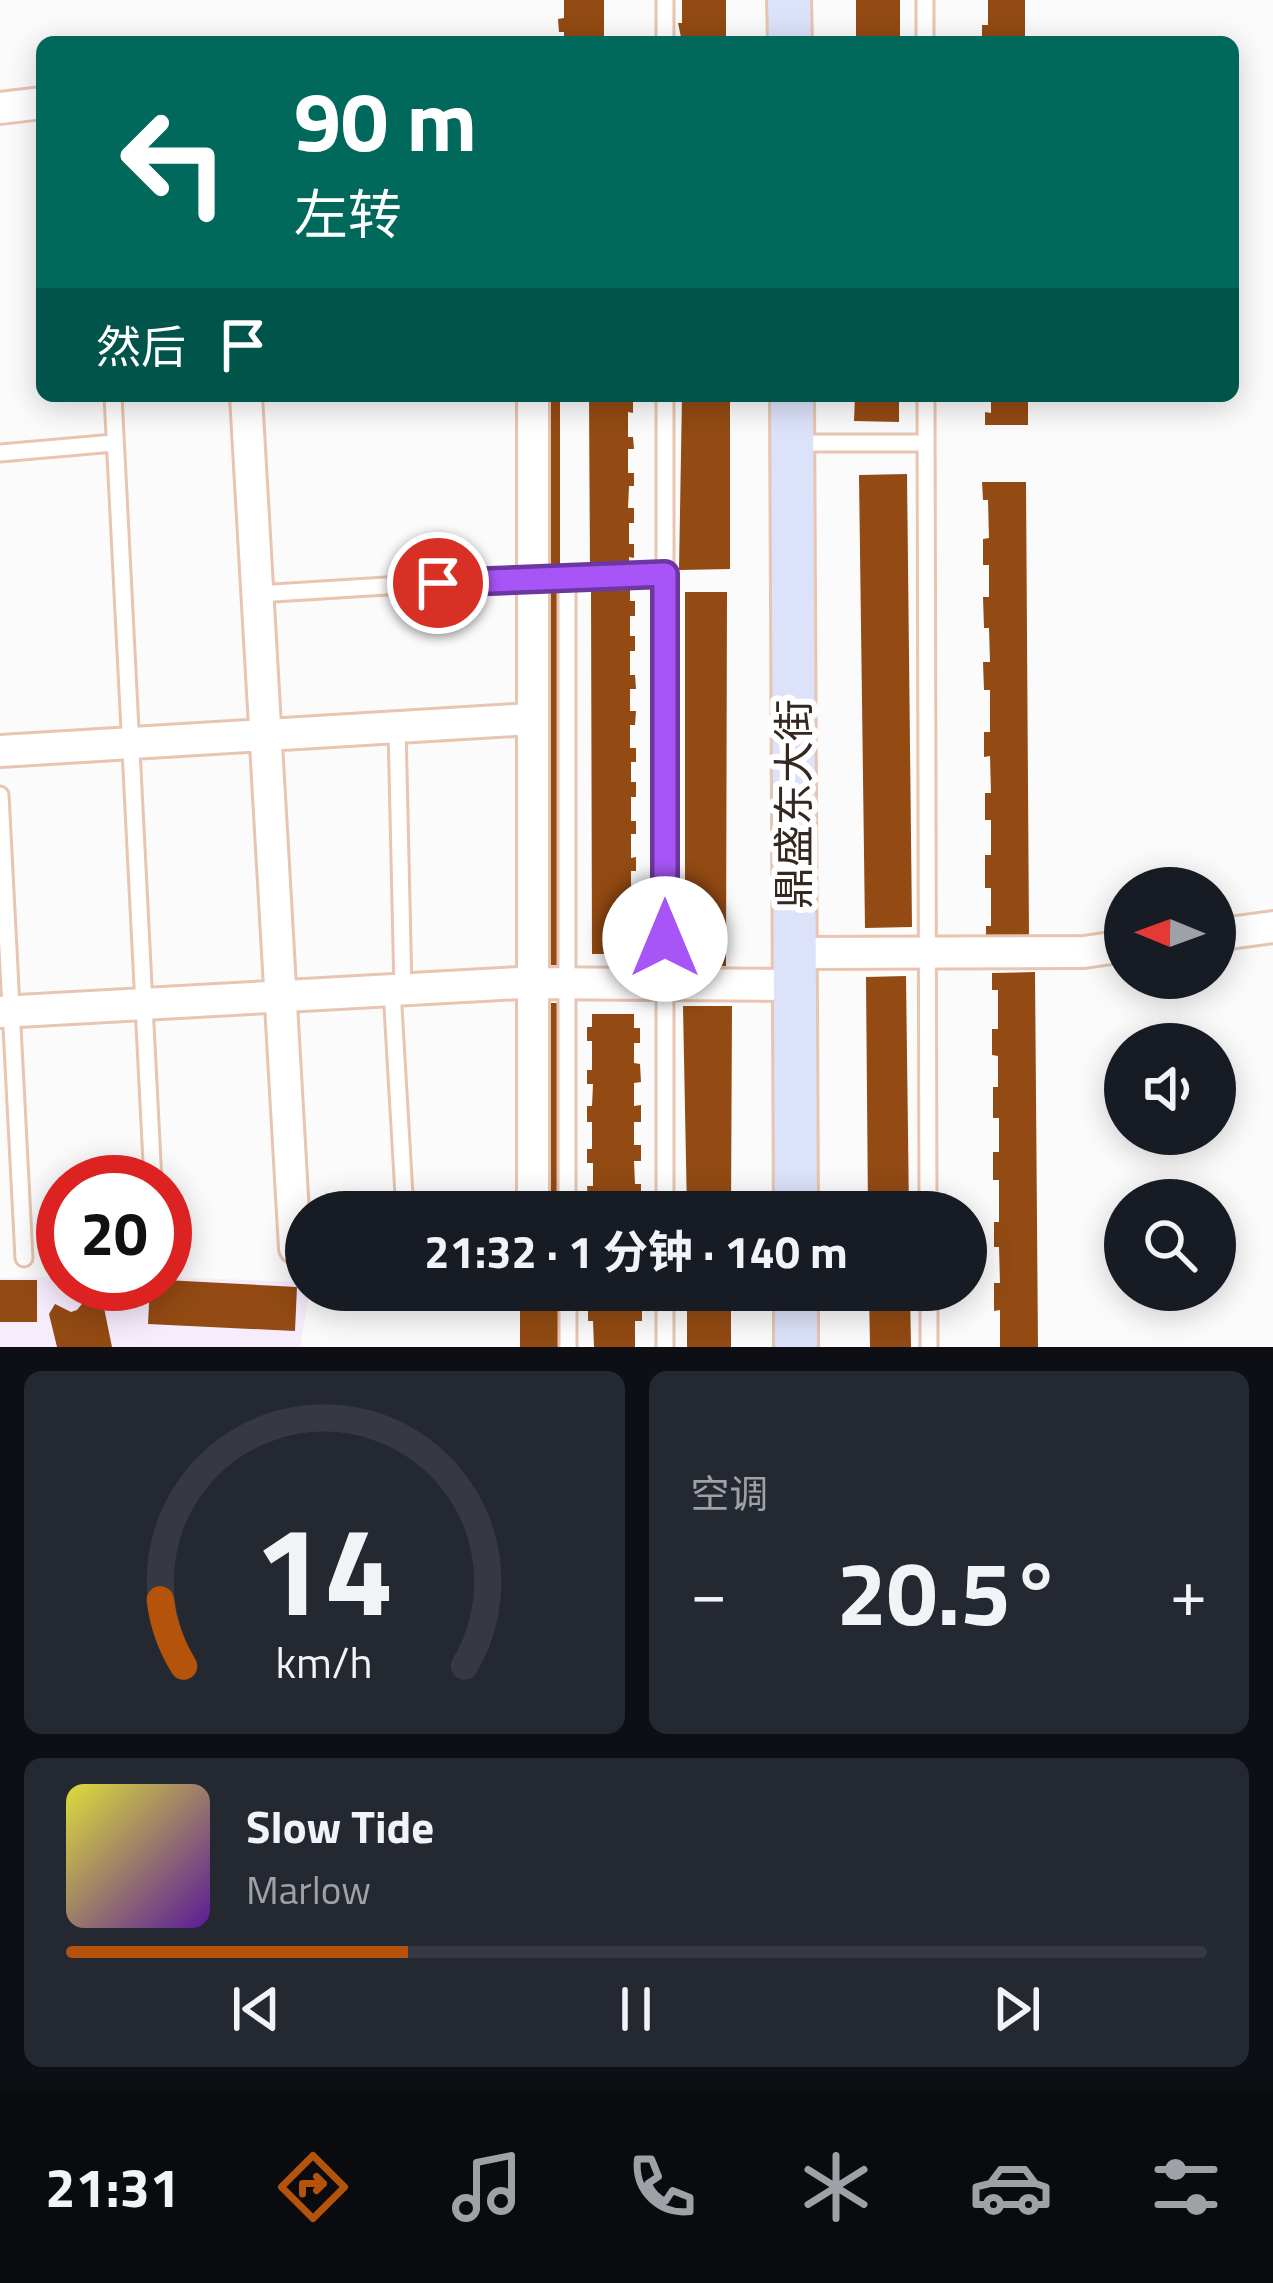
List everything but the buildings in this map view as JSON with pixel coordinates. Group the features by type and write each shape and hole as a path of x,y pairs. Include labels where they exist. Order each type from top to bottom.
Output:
{"main road":[{"path":"789,0 790,36"},
{"name":"鼎盛东大街","path":"791,402 796,1191"},
{"path":"796,1311 796,1347"}],"street":[{"path":"0,108 36,104"},
{"path":"246,402 292,1191"},
{"path":"532,402 533,1191"},
{"path":"0,751 531,719"},
{"path":"1236,932 1273,927"},
{"path":"6,1012 532,983 665,984 928,952 1104,949"}],"lane":[{"path":"665,0 665,36"},
{"path":"925,0 925,36"},
{"path":"112,402 152,1155"},
{"path":"665,402 665,1191"},
{"path":"926,402 928,1191"},
{"path":"792,443 926,442"},
{"path":"0,453 115,443"},
{"path":"256,594 665,574"},
{"path":"567,576 568,1191"},
{"path":"398,727 404,1191"},
{"path":"0,795 6,1012 24,1258"},
{"path":"568,1311 568,1347"},
{"path":"665,1311 665,1347"},
{"path":"928,1311 929,1347"}],"shaded area":[{"path":"36,1277 36,1311 192,1311 192,1278 285,1281 285,1311 306,1311 300,1347 0,1347 0,1278"}],"route":[{"path":"438,583 665,574 665,939"}]}
